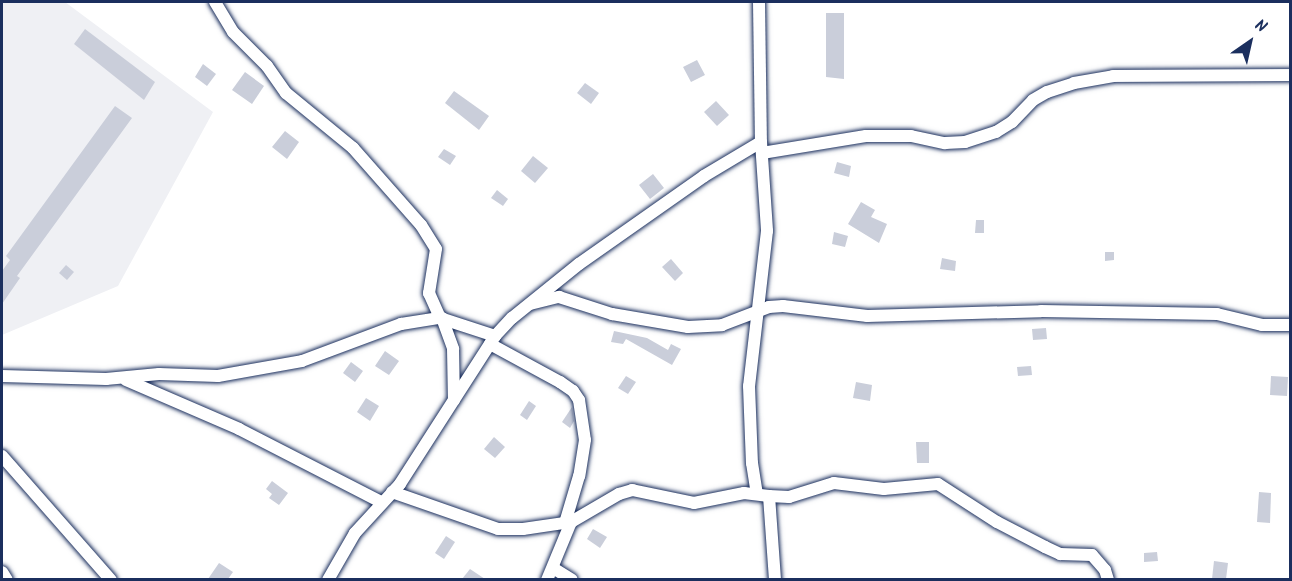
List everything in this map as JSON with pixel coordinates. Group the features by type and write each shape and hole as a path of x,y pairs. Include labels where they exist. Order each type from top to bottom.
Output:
{"street":[{"path":"215,2 233,32 267,66 286,93 354,148 421,225 436,249 429,293 453,350 456,375 454,402"},
{"path":"759,2 761,148 767,231 749,386 752,463 763,495 775,579"},
{"path":"328,579 355,533 392,492 454,402 492,340 530,304 579,264 704,176 761,148 866,136 911,136 945,143 965,142 996,132 1012,122 1033,100 1047,92 1074,83 1113,76 1290,75"},
{"path":"530,304 559,297 612,314 688,327 722,325 741,320 769,307 800,307 867,316 1041,311 1217,314 1263,325 1290,325"},
{"path":"2,376 123,379 159,374 218,376 302,361 401,324 441,318 492,340 560,382 573,391 579,400 585,440 579,476 568,522 547,579"},
{"path":"123,379 239,429 381,502"},
{"path":"2,456 111,579"},
{"path":"392,492 498,529 523,529 568,522 619,494 632,490 694,503 744,493 789,496 834,483 884,489 938,484 997,522 1060,554 1092,555 1104,576"},
{"path":"553,567 572,579"}],"shaded area":[{"path":"2,2 65,2 213,112 118,286 2,335"}],"building":[{"path":"826,13 844,13 844,79 826,77"},
{"path":"85,29 155,82 144,100 74,44"},
{"path":"697,60 705,75 691,82 683,67"},
{"path":"203,64 216,74 207,86 195,77"},
{"path":"245,72 264,86 252,104 232,90"},
{"path":"585,83 599,93 591,104 577,93"},
{"path":"454,91 489,116 479,130 445,103"},
{"path":"716,101 729,115 717,126 704,112"},
{"path":"115,106 132,118 17,276 20,278 2,304 2,271 10,260 6,256"},
{"path":"285,131 299,142 287,159 272,147"},
{"path":"444,149 456,156 450,165 438,157"},
{"path":"533,156 548,168 535,183 521,171"},
{"path":"837,162 851,166 849,177 834,173"},
{"path":"653,174 664,188 650,199 639,185"},
{"path":"497,190 508,199 503,206 491,198"},
{"path":"861,202 875,210 871,217 887,224 879,243 848,224"},
{"path":"976,220 984,220 984,233 975,233"},
{"path":"834,232 848,236 845,247 832,244"},
{"path":"1105,252 1114,252 1114,260 1105,261"},
{"path":"942,258 956,261 955,271 940,269"},
{"path":"671,259 683,273 675,281 662,267"},
{"path":"66,265 74,272 67,280 59,273"},
{"path":"1046,328 1047,339 1033,340 1032,329"},
{"path":"614,331 647,338 668,350 671,344 681,349 672,365 626,339 623,344 611,342"},
{"path":"385,351 399,361 389,375 375,366"},
{"path":"351,362 363,371 355,382 343,373"},
{"path":"1031,366 1032,375 1018,376 1017,367"},
{"path":"626,376 636,382 628,394 618,388"},
{"path":"1271,376 1288,377 1287,396 1270,395"},
{"path":"856,382 872,385 870,401 853,398"},
{"path":"366,398 379,406 370,421 357,412"},
{"path":"529,401 536,406 527,420 520,415"},
{"path":"572,407 574,421 570,428 562,422"},
{"path":"494,437 505,447 495,458 484,449"},
{"path":"916,442 929,442 929,463 917,463"},
{"path":"272,481 288,493 279,505 269,498 272,494 266,489"},
{"path":"1259,492 1271,493 1270,523 1257,522"},
{"path":"593,529 607,537 600,548 587,539"},
{"path":"446,536 455,542 444,559 435,553"},
{"path":"1157,552 1158,561 1144,562 1144,553"},
{"path":"1214,561 1228,563 1226,579 1212,579"},
{"path":"219,563 233,572 228,579 208,579"},
{"path":"470,569 485,579 462,579"}]}
